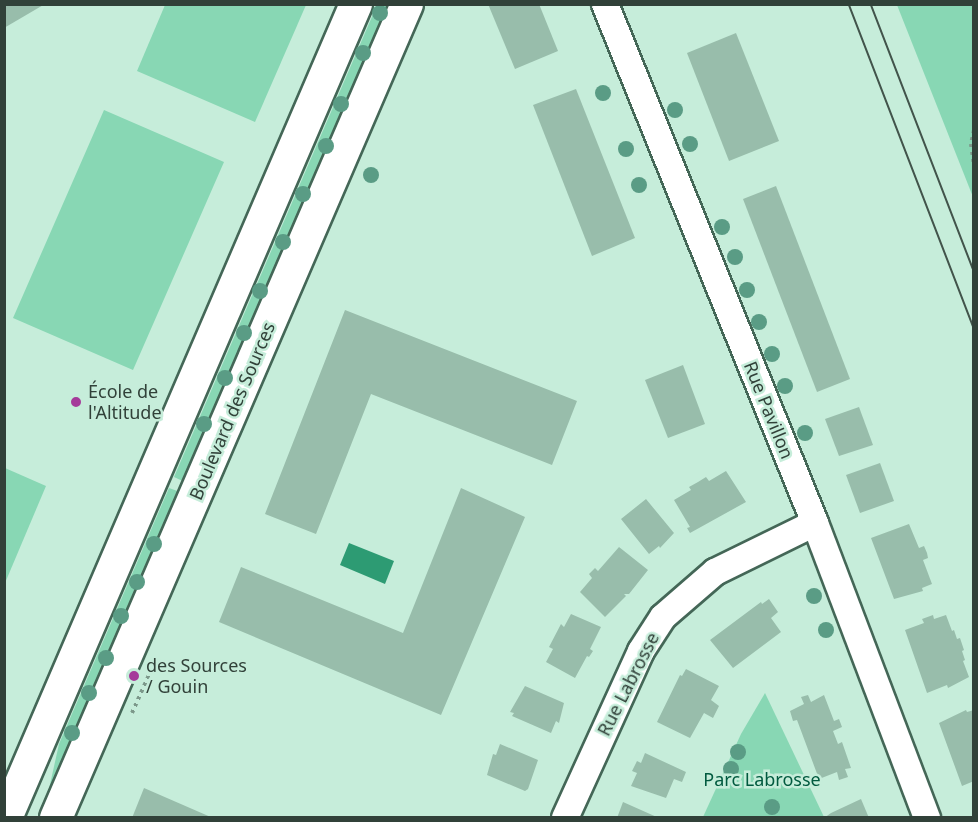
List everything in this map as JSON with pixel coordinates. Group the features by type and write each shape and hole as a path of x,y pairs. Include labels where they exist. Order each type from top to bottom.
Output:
{"street":[{"path":"6,818 356,4"},
{"name":"Boulevard des Sources","path":"56,818 407,4"},
{"name":"Rue Pavillon","path":"605,4 815,523 927,818"},
{"name":"Rue Labrosse","path":"565,818 641,651 663,617 715,572 815,523"}],"path":[{"path":"974,130 971,144 974,165"}],"green space":[{"path":"165,5 306,5 255,122 137,71"},
{"path":"377,5 391,5 187,483 174,477"},
{"path":"897,5 973,5 973,197"},
{"path":"104,110 224,162 133,370 13,318"},
{"path":"5,468 46,486 5,583"},
{"path":"169,488 183,493 51,799 47,798 59,744"},
{"name":"Parc Labrosse","path":"765,693 824,817 703,817 741,734"}],"shaded area":[{"path":"349,543 394,561 385,584 340,565"}],"building":[{"path":"4,4 45,4 4,28"},
{"path":"488,4 539,4 558,51 515,69"},
{"path":"736,33 779,141 729,161 687,53"},
{"path":"576,89 635,238 592,256 533,105"},
{"path":"776,186 850,379 817,392 743,199"},
{"path":"345,310 577,401 552,465 371,394 316,534 265,514"},
{"path":"683,365 705,424 668,438 645,380"},
{"path":"859,407 873,445 839,456 825,419"},
{"path":"880,463 894,501 860,513 846,475"},
{"path":"726,471 746,502 690,533 687,528 690,527 674,500 691,490 689,487 706,477 709,481"},
{"path":"461,488 525,517 441,715 219,622 241,567 403,633"},
{"path":"646,499 674,533 660,548 659,546 649,554 621,519"},
{"path":"909,524 919,548 924,546 927,553 928,558 923,560 932,584 922,588 923,591 894,599 871,538"},
{"path":"619,547 648,570 629,594 624,594 626,596 605,617 580,592 592,578 589,574 595,568 598,571"},
{"path":"769,599 778,612 771,618 781,632 733,668 710,640 761,602 762,604"},
{"path":"571,614 601,627 590,649 593,651 589,657 587,656 575,678 546,662 553,649 549,647 561,624 564,627"},
{"path":"933,615 934,619 946,615 952,631 954,630 957,639 960,638 964,650 962,651 965,660 963,661 969,677 948,688 947,685 927,693 905,630 924,623 922,619"},
{"path":"686,669 719,686 711,700 719,706 713,718 704,713 690,738 657,722 680,675 682,676"},
{"path":"525,686 564,703 559,723 556,721 551,733 512,716 514,713 510,712"},
{"path":"808,695 811,702 824,695 834,721 839,719 842,727 833,731 838,744 842,742 851,768 845,769 848,777 839,780 837,772 819,779 797,720 793,721 790,711 804,704 801,697"},
{"path":"966,710 967,712 974,710 974,781 962,786 939,723"},
{"path":"500,744 538,760 528,789 525,791 487,775 493,754 496,755"},
{"path":"645,753 686,772 682,782 674,779 666,798 631,786 637,773 632,771 637,761 641,763"},
{"path":"144,788 213,818 132,818"},
{"path":"861,799 869,818 824,818 831,813"},
{"path":"623,802 659,818 617,818"}],"tram line":[{"path":"849,4 974,328"},
{"path":"871,4 974,271"}],"place":[{"name":"École de l'Altitude","path":"76,402"},
{"name":"des Sources / Gouin","path":"134,676"}]}
